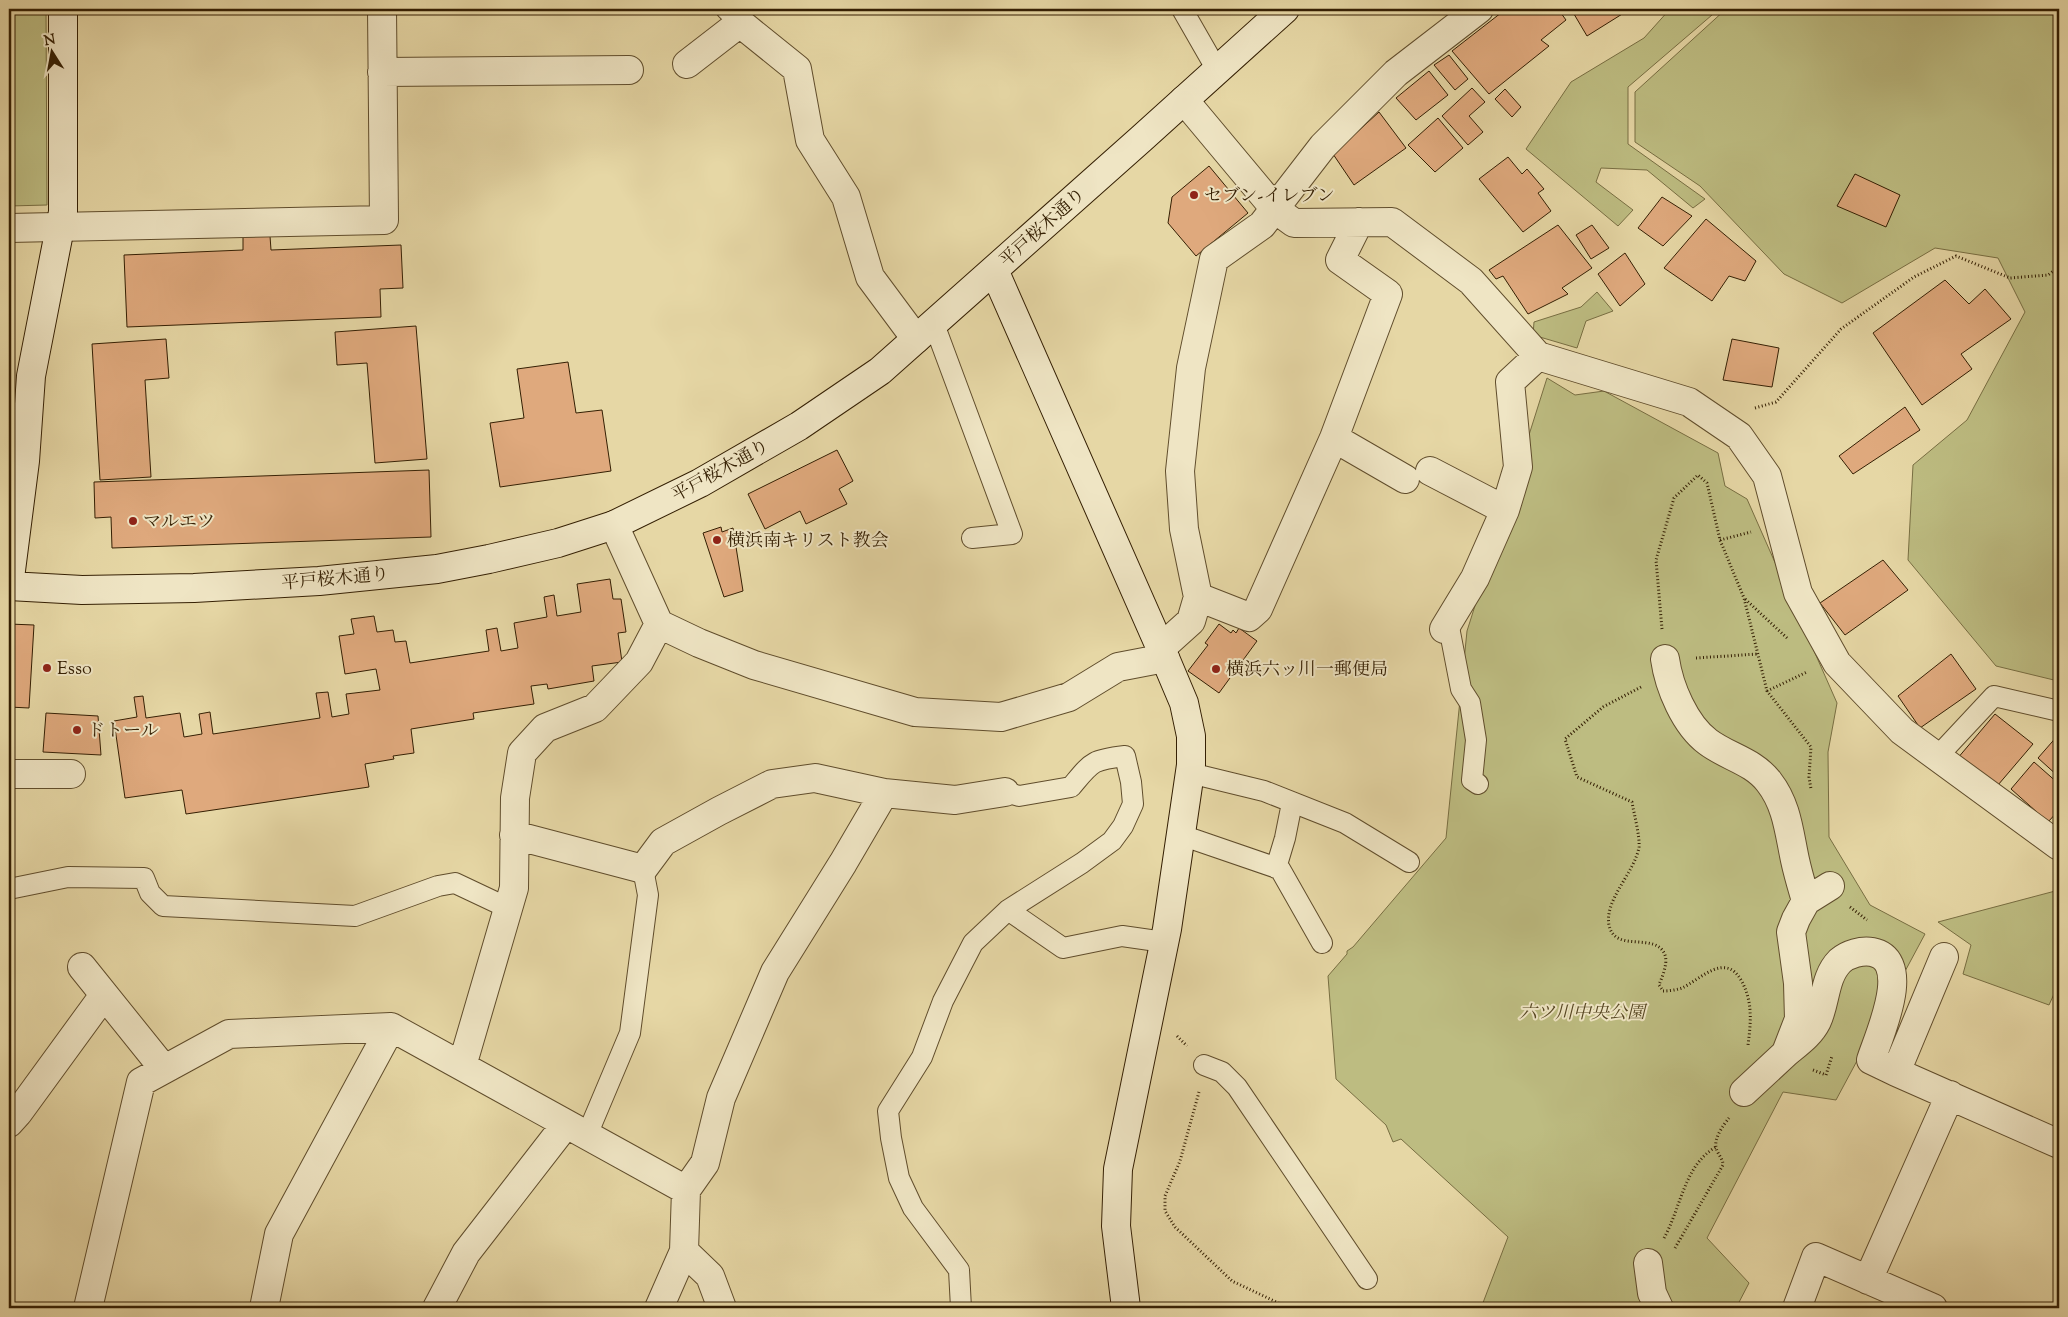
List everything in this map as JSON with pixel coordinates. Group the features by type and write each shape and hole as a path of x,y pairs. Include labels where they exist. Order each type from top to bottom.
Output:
{"street":[{"path":"9,586 25,461 31,376 63,212 63,9"},
{"path":"9,228 384,220 382,9"},
{"name":"平戸桜木通り","path":"9,586 82,590 194,588 319,581 437,568 489,559 558,543 614,524 700,483 799,426 880,371 1285,9"},
{"path":"614,524 659,624 699,643 754,665 915,712 1001,717 1069,697 1118,667 1163,653 1191,621 1198,597 1184,529 1180,471 1190,368 1214,259 1262,225 1323,146 1396,73 1479,9"},
{"path":"687,64 733,16 797,69 810,140 846,197 870,277 925,332"},
{"path":"382,72 629,70"},
{"path":"1184,100 1275,208 1294,223 1392,222 1471,281 1538,356 1689,402 1738,436 1767,476 1798,594 1837,663 1902,731 2059,846"},
{"path":"1198,597 1249,617 1258,609 1334,438 1388,294 1340,260 1359,222"},
{"path":"994,270 1163,653 1184,703 1191,736 1190,773 1164,942 1118,1169 1116,1226 1126,1308"},
{"path":"1446,626 1475,578 1505,510 1518,467 1510,382 1538,356"},
{"path":"1334,438 1418,475 1505,510"},
{"path":"462,1066 514,888 515,798 522,753 545,728 595,708 639,662 659,624"},
{"path":"1666,666 1676,699 1688,719 1708,742 1751,765 1768,782 1786,812 1795,862 1806,901"},
{"path":"9,774 71,774"},
{"path":"514,835 642,869 663,842 719,810 772,784 815,778 884,793 955,800 1005,792"},
{"path":"659,1308 684,1251 686,1190 705,1163 721,1098 775,972 884,793"},
{"path":"1786,1054 1798,1019 1798,982 1791,932 1806,901 1830,886"},
{"path":"1744,1092 1808,1035 1818,1020 1830,974 1840,961 1856,953 1872,952 1885,957 1892,970 1893,989 1871,1060 2059,1144"},
{"path":"1896,1072 1944,957"},
{"path":"82,967 164,1069"},
{"path":"9,1122 18,1113 104,995"},
{"path":"88,1308 141,1082 229,1034 391,1027 686,1190"},
{"path":"264,1308 279,1234 391,1027"},
{"path":"1868,1280 1950,1095"},
{"path":"437,1308 466,1253 577,1130"},
{"path":"684,1251 710,1276 722,1308"},
{"path":"1797,1308 1816,1257 1933,1308"}],"lane":[{"path":"1182,9 1218,70"},
{"path":"925,332 1012,534 972,538"},
{"path":"1446,626 1461,690 1470,703 1476,740 1472,780 1478,784"},
{"path":"1937,757 1994,696 2059,711"},
{"path":"961,1308 959,1270 913,1208 899,1178 888,1111 922,1057 943,1001 973,942 1008,910 1082,864 1112,841 1123,826 1133,804 1132,782 1125,756 1103,759 1090,764 1071,787 1019,796 1005,792"},
{"path":"1190,773 1264,791 1345,823 1408,862"},
{"path":"1276,868 1285,838 1292,803"},
{"path":"1181,835 1280,869 1322,943"},
{"path":"577,1130 630,1033 648,895 642,869"},
{"path":"9,889 68,877 144,878 150,893 163,906 355,916 438,886 455,883 508,908"},
{"path":"1008,910 1063,948 1122,936 1164,942"},
{"path":"1204,1065 1222,1072 1237,1086 1367,1279"}],"path":[{"path":"1713,418 1776,402 1841,329 1914,277 1956,256 2010,278 2048,275 2059,267"},
{"path":"1744,1053 1748,1044 1751,1009 1744,987 1736,972 1728,967 1719,968 1702,975 1682,988 1663,991 1659,985 1664,970 1665,956 1660,948 1644,942 1618,939 1612,935 1608,924 1611,910 1615,897 1628,875 1639,847 1632,802 1577,778 1565,739 1603,707 1666,666 1656,560 1674,498 1698,475 1707,483 1720,540 1744,598 1767,691 1812,747 1809,776 1812,796"},
{"path":"1744,598 1784,636 1798,643 1827,645"},
{"path":"1692,658 1758,654"},
{"path":"1767,691 1815,668"},
{"path":"1151,1008 1204,1065 1194,1114 1183,1152 1165,1196 1165,1211 1175,1227 1232,1281 1289,1308"},
{"path":"1820,1073 1826,1075 1833,1050"},
{"path":"1653,1285 1652,1253 1658,1248 1672,1225 1695,1164 1708,1151 1716,1147 1725,1122 1745,1098 1744,1092"},
{"path":"1653,1285 1723,1165 1723,1159 1716,1147"}],"green space":[{"path":"9,9 46,9 47,205 9,206"},
{"path":"1670,9 1719,9 1628,87 1628,144 1705,199 1693,208 1647,170 1601,168 1596,182 1633,210 1618,226 1526,149 1571,82 1644,38"},
{"path":"1726,9 2059,9 2058,681 1996,666 1908,560 1913,465 1967,420 2025,312 1998,258 1935,248 1842,303 1784,274 1700,186 1635,142 1635,92"},
{"path":"1597,292 1613,311 1586,321 1577,348 1533,335 1534,322 1581,307"},
{"name":"六ツ川中央公園","path":"1547,378 1575,395 1604,391 1718,453 1725,486 1747,499 1837,703 1828,752 1829,837 1870,905 1925,934 1836,1100 1783,1092 1707,1238 1749,1283 1736,1308 1481,1308 1508,1237 1401,1139 1393,1142 1386,1125 1336,1079 1328,976 1347,954 1347,951 1353,947 1446,838 1467,631"},
{"path":"2059,890 2059,983 2049,1005 1963,974 1971,945 1938,922"}],"building":[{"path":"1506,9 1558,9 1566,20 1541,40 1549,46 1489,94 1452,51"},
{"path":"1571,9 1626,9 1627,11 1587,36"},
{"path":"1449,55 1468,79 1455,90 1434,65"},
{"path":"1429,71 1448,95 1416,120 1396,98"},
{"path":"1472,88 1485,102 1469,116 1483,132 1468,145 1442,116"},
{"path":"1505,89 1521,107 1512,117 1495,99"},
{"path":"1379,112 1406,148 1354,185 1333,154"},
{"path":"1438,118 1463,148 1435,172 1408,145"},
{"path":"1508,157 1522,174 1527,169 1544,189 1538,193 1551,211 1523,232 1479,179"},
{"path":"1209,166 1248,213 1196,256 1168,223 1172,197"},
{"path":"1855,174 1900,195 1886,227 1837,206"},
{"path":"1662,197 1692,216 1663,246 1638,228"},
{"path":"1706,219 1756,261 1745,281 1729,276 1712,301 1664,268"},
{"path":"1558,225 1592,268 1562,288 1568,294 1528,314 1503,276 1496,279 1489,270"},
{"path":"1592,225 1609,248 1591,259 1576,235"},
{"path":"270,236 271,250 401,245 403,288 380,289 381,317 127,327 124,255 243,250 243,237"},
{"path":"1625,253 1645,284 1620,306 1598,274"},
{"path":"1945,280 1969,304 1985,289 2011,319 1961,354 1972,369 1922,405 1873,333"},
{"path":"416,326 427,459 375,463 367,363 337,365 335,332"},
{"path":"166,339 169,378 145,380 151,477 100,480 92,344"},
{"path":"1732,339 1779,348 1772,387 1723,380"},
{"path":"568,362 576,413 602,410 611,471 500,487 490,423 524,418 517,369"},
{"path":"1905,407 1920,430 1853,474 1839,456"},
{"path":"837,450 853,481 839,489 847,504 806,524 800,511 765,529 748,494"},
{"path":"429,470 431,537 112,548 111,517 95,518 94,482"},
{"path":"721,527 722,532 733,528 743,591 724,597 703,533"},
{"path":"1883,560 1908,590 1845,635 1820,603"},
{"path":"610,579 613,599 621,599 626,632 618,633 622,662 592,666 594,681 548,689 547,684 531,686 534,704 473,713 474,719 411,729 414,753 393,756 394,759 365,764 369,787 186,814 182,790 125,798 114,721 137,717 134,697 143,696 146,718 180,713 184,737 202,734 199,714 210,712 213,734 320,718 316,693 328,692 332,717 349,714 346,694 380,690 376,669 345,674 339,636 354,634 351,619 374,616 377,632 393,630 395,642 406,641 410,663 489,651 486,630 497,628 501,651 518,648 514,623 547,617 544,597 554,595 557,616 581,612 577,584"},
{"path":"9,624 34,625 29,708 9,707"},
{"path":"1219,624 1231,633 1233,630 1236,633 1239,628 1257,641 1219,693 1188,671 1208,645 1205,643"},
{"path":"1951,654 1976,689 1920,728 1898,696"},
{"path":"46,713 98,716 101,755 43,752"},
{"path":"1995,714 2033,744 1998,785 1957,759"},
{"path":"2059,734 2059,777 2038,758"},
{"path":"2034,762 2059,784 2059,810 2048,822 2011,789"}],"place":[{"name":"セブン-イレブン","path":"1194,195"},
{"name":"マルエツ","path":"133,521"},
{"name":"横浜南キリスト教会","path":"717,540"},
{"name":"Esso","path":"47,668"},
{"name":"横浜六ッ川一郵便局","path":"1216,669"},
{"name":"ドトール","path":"77,730"}]}
